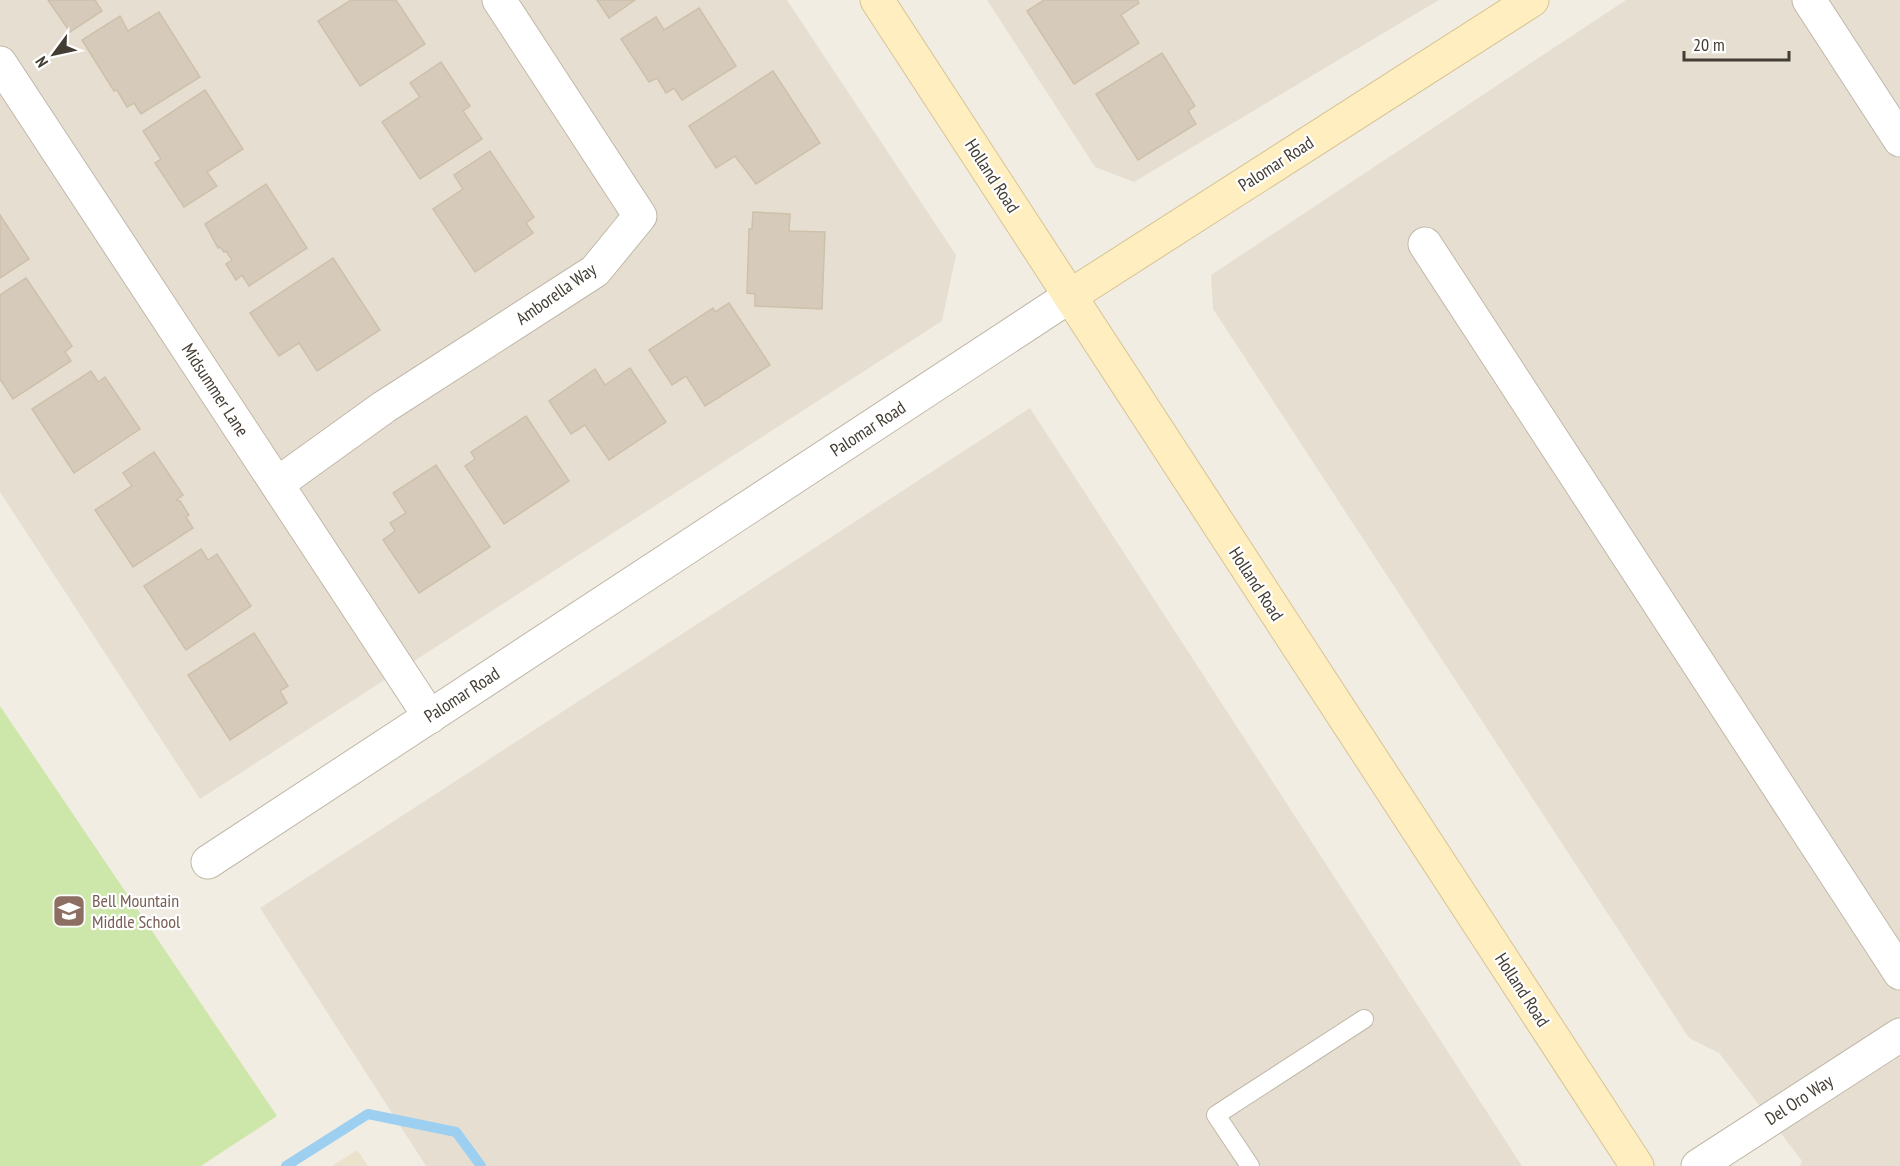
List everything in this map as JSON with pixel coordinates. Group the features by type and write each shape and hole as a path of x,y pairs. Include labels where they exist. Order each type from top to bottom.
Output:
{"main road":[{"name":"Holland Road","path":"877,0 1637,1166"},
{"name":"Palomar Road","path":"1070,296 1532,0"}],"street":[{"name":"Amborella Way","path":"277,484 384,407 595,272 640,216 499,0"},
{"path":"1809,0 1900,140"},
{"name":"Midsummer Lane","path":"0,63 430,717"},
{"path":"1425,244 1900,973"},
{"name":"Palomar Road","path":"208,862 1070,296"},
{"name":"Del Oro Way","path":"1698,1166 1900,1035"}],"lane":[{"path":"1250,1166 1216,1115 1364,1018"}],"shaded area":[{"path":"0,0 787,0 956,255 942,321 200,799 0,492"},
{"path":"987,0 1439,0 1134,182 1095,167"},
{"path":"1626,0 1900,0 1900,1166 1800,1166 1802,1161 1719,1053 1689,1038 1213,309 1211,275"},
{"path":"1030,408 1522,1166 426,1166 260,908"},
{"path":"357,1150 368,1166 332,1166"}],"green space":[{"name":"Bell Mountain Middle School","path":"0,706 277,1116 201,1166 0,1166"}],"building":[{"path":"48,0 95,0 102,11 70,32"},
{"path":"351,0 396,0 425,44 360,86 318,21"},
{"path":"597,0 635,0 609,18"},
{"path":"1044,0 1137,0 1139,3 1121,15 1139,43 1074,84 1027,11"},
{"path":"699,8 736,66 682,100 674,88 666,93 657,78 649,82 621,39 656,17 664,30"},
{"path":"159,12 200,77 141,114 134,103 127,107 117,90 114,91 82,40 120,16 128,31"},
{"path":"1162,53 1195,106 1188,111 1196,124 1138,160 1096,94"},
{"path":"441,62 470,106 463,111 482,139 420,179 382,122 420,97 410,83"},
{"path":"773,71 820,143 756,184 735,156 716,168 689,126"},
{"path":"205,90 243,149 207,172 217,186 184,207 155,163 161,159 143,131"},
{"path":"490,151 534,217 526,223 533,233 475,272 433,209 463,189 454,175"},
{"path":"266,184 307,248 249,286 242,275 236,280 226,264 232,260 226,251 218,248 205,224"},
{"path":"753,212 790,214 789,231 825,232 822,309 755,306 755,294 747,293 749,229 752,229"},
{"path":"0,215 29,259 0,278"},
{"path":"333,258 380,330 317,371 299,343 279,356 250,313"},
{"path":"26,278 72,346 65,352 71,361 13,399 0,379 0,295"},
{"path":"729,303 770,365 705,406 686,376 672,385 649,350 713,308 715,312"},
{"path":"630,368 666,422 609,460 585,425 571,434 549,401 595,369 605,385"},
{"path":"91,371 98,382 105,377 140,429 74,473 32,409"},
{"path":"526,416 569,481 504,524 465,466 475,459 471,452"},
{"path":"154,452 183,495 176,500 180,501 189,515 186,517 193,528 133,567 95,510 132,486 123,473"},
{"path":"436,465 490,547 419,593 383,540 395,531 390,523 406,513 393,493"},
{"path":"201,549 208,560 217,554 251,606 186,650 144,586"},
{"path":"254,633 288,686 280,691 287,703 230,740 188,675"}],"waterway":[{"path":"286,1166 368,1114 456,1132 481,1166"}],"place":[{"name":"Bell Mountain Middle School","path":"69,911"}]}
